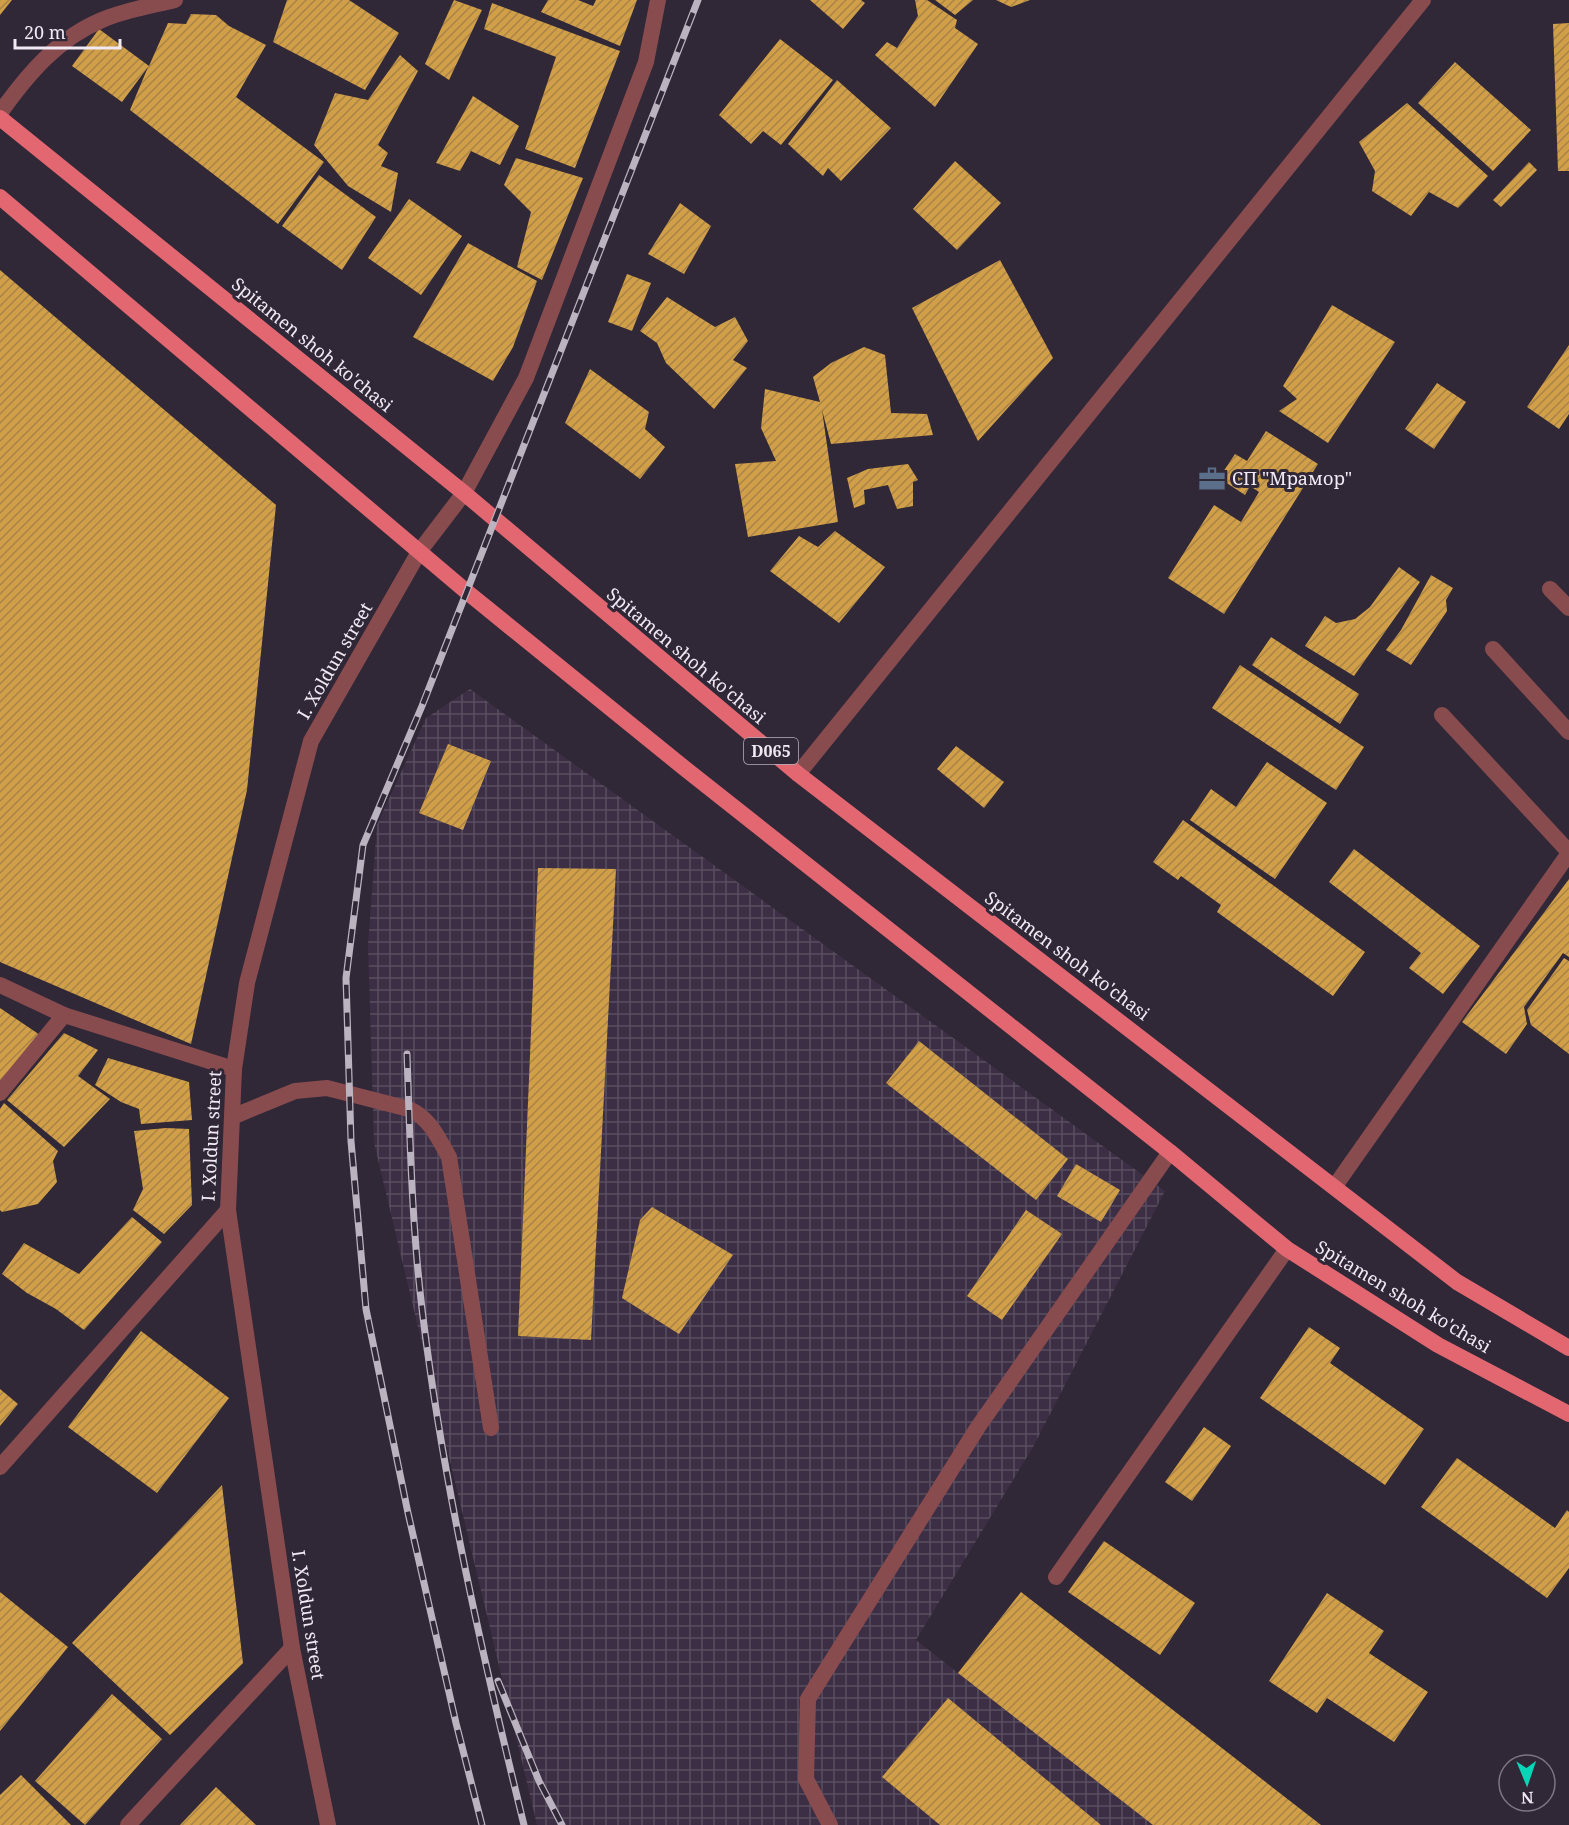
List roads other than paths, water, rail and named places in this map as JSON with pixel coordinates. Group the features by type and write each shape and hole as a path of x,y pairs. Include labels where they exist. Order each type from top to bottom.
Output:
{"main road":[{"name":"Spitamen shoh ko'chasi","path":"0,118 464,493 798,774 1457,1282 1569,1348"},
{"name":"Spitamen shoh ko'chasi","path":"0,197 419,552 683,767 1170,1152 1287,1249 1438,1345 1569,1414"}],"street":[{"path":"0,113 29,72 70,37 102,20 175,0"},
{"name":"I. Xoldun street","path":"328,1825 292,1648 228,1210 234,1069 247,982 311,741 419,552 464,493 526,378 646,63 658,0"},
{"path":"798,774 1423,0"},
{"path":"1550,589 1569,608"},
{"path":"1493,649 1569,732"},
{"path":"1335,1186 1569,852 1442,716"},
{"path":"0,985 64,1015 234,1069"},
{"path":"0,1093 64,1015"},
{"path":"232,1117 295,1091 327,1088 409,1109 419,1113 434,1128 448,1157 491,1428"},
{"path":"830,1825 806,1779 808,1699 978,1427 1170,1152"},
{"path":"0,1467 228,1210"},
{"path":"1056,1577 1287,1249"},
{"path":"128,1825 292,1648"}],"railway":[{"path":"482,1825 408,1513 366,1309 351,1141 346,978 363,845 422,706 698,0"},
{"path":"407,1054 416,1252 432,1381 466,1572 524,1825"},
{"path":"498,1681 539,1781 562,1825"}],"place":[{"name":"СП \"Мрамор\"","path":"1212,479"}]}
